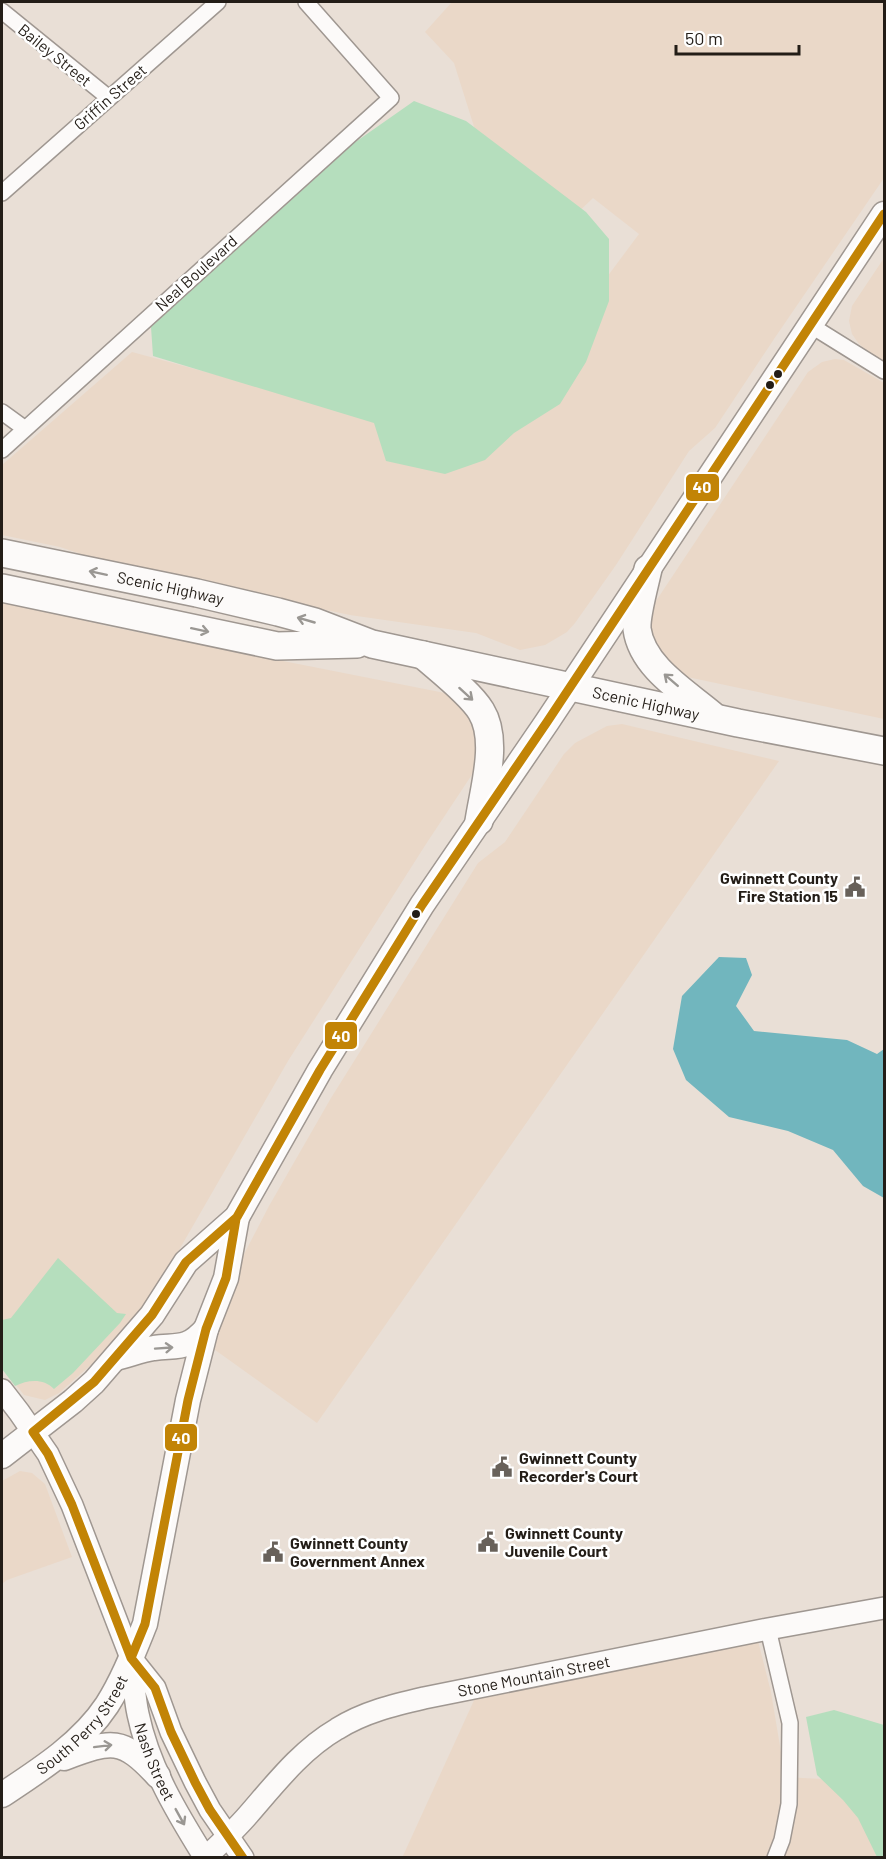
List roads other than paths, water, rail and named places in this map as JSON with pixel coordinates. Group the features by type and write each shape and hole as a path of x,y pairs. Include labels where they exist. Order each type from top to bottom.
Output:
{"highway":[{"name":"Scenic Highway","path":"2,553 278,612 315,622 372,644 715,718 885,751"},
{"path":"648,569 637,627 644,651 666,677 715,718"},
{"name":"Scenic Highway","path":"2,588 277,646 372,644"},
{"path":"423,654 474,702 487,724 491,744 479,820"}],"main road":[{"path":"2,1456 74,1401 116,1358 152,1315 186,1262 237,1217 283,1133 366,994 479,820 885,214"},
{"name":"South Perry Street","path":"2,1795 48,1764 81,1736 108,1704 145,1624 188,1400 206,1329 226,1278 237,1217"},
{"path":"116,1358 152,1348 187,1344 195,1341 206,1329"},
{"path":"48,1764 90,1748 120,1745 143,1759 158,1776"}],"street":[{"name":"Griffin Street","path":"2,193 218,2"},
{"name":"Neal Boulevard","path":"2,450 391,98 306,2"},
{"name":"Bailey Street","path":"2,11 109,98"},
{"path":"810,325 885,372"},
{"path":"2,412 24,428"},
{"name":"Nash Street","path":"2,1390 48,1454 72,1505 131,1658 138,1714 158,1776 184,1825 205,1857"},
{"name":"Stone Mountain Street","path":"205,1857 228,1836 292,1765 314,1745 337,1728 365,1715 393,1705 424,1698 768,1629 885,1608"},
{"path":"768,1629 789,1723 789,1804 782,1840 775,1857"},
{"name":"Nash Street","path":"131,1658 155,1688 171,1732 195,1782 243,1857"}],"water":[{"path":"719,957 746,958 752,975 736,1006 754,1031 847,1040 877,1054 884,1049 884,1198 863,1186 833,1150 788,1131 729,1117 686,1080 673,1049 682,996"}],"place":[{"name":"Gwinnett County Fire Station 15","path":"855,887"},
{"name":"Gwinnett County Recorder's Court","path":"502,1467"},
{"name":"Gwinnett County Juvenile Court","path":"488,1542"},
{"name":"Gwinnett County Government Annex","path":"273,1552"}]}
